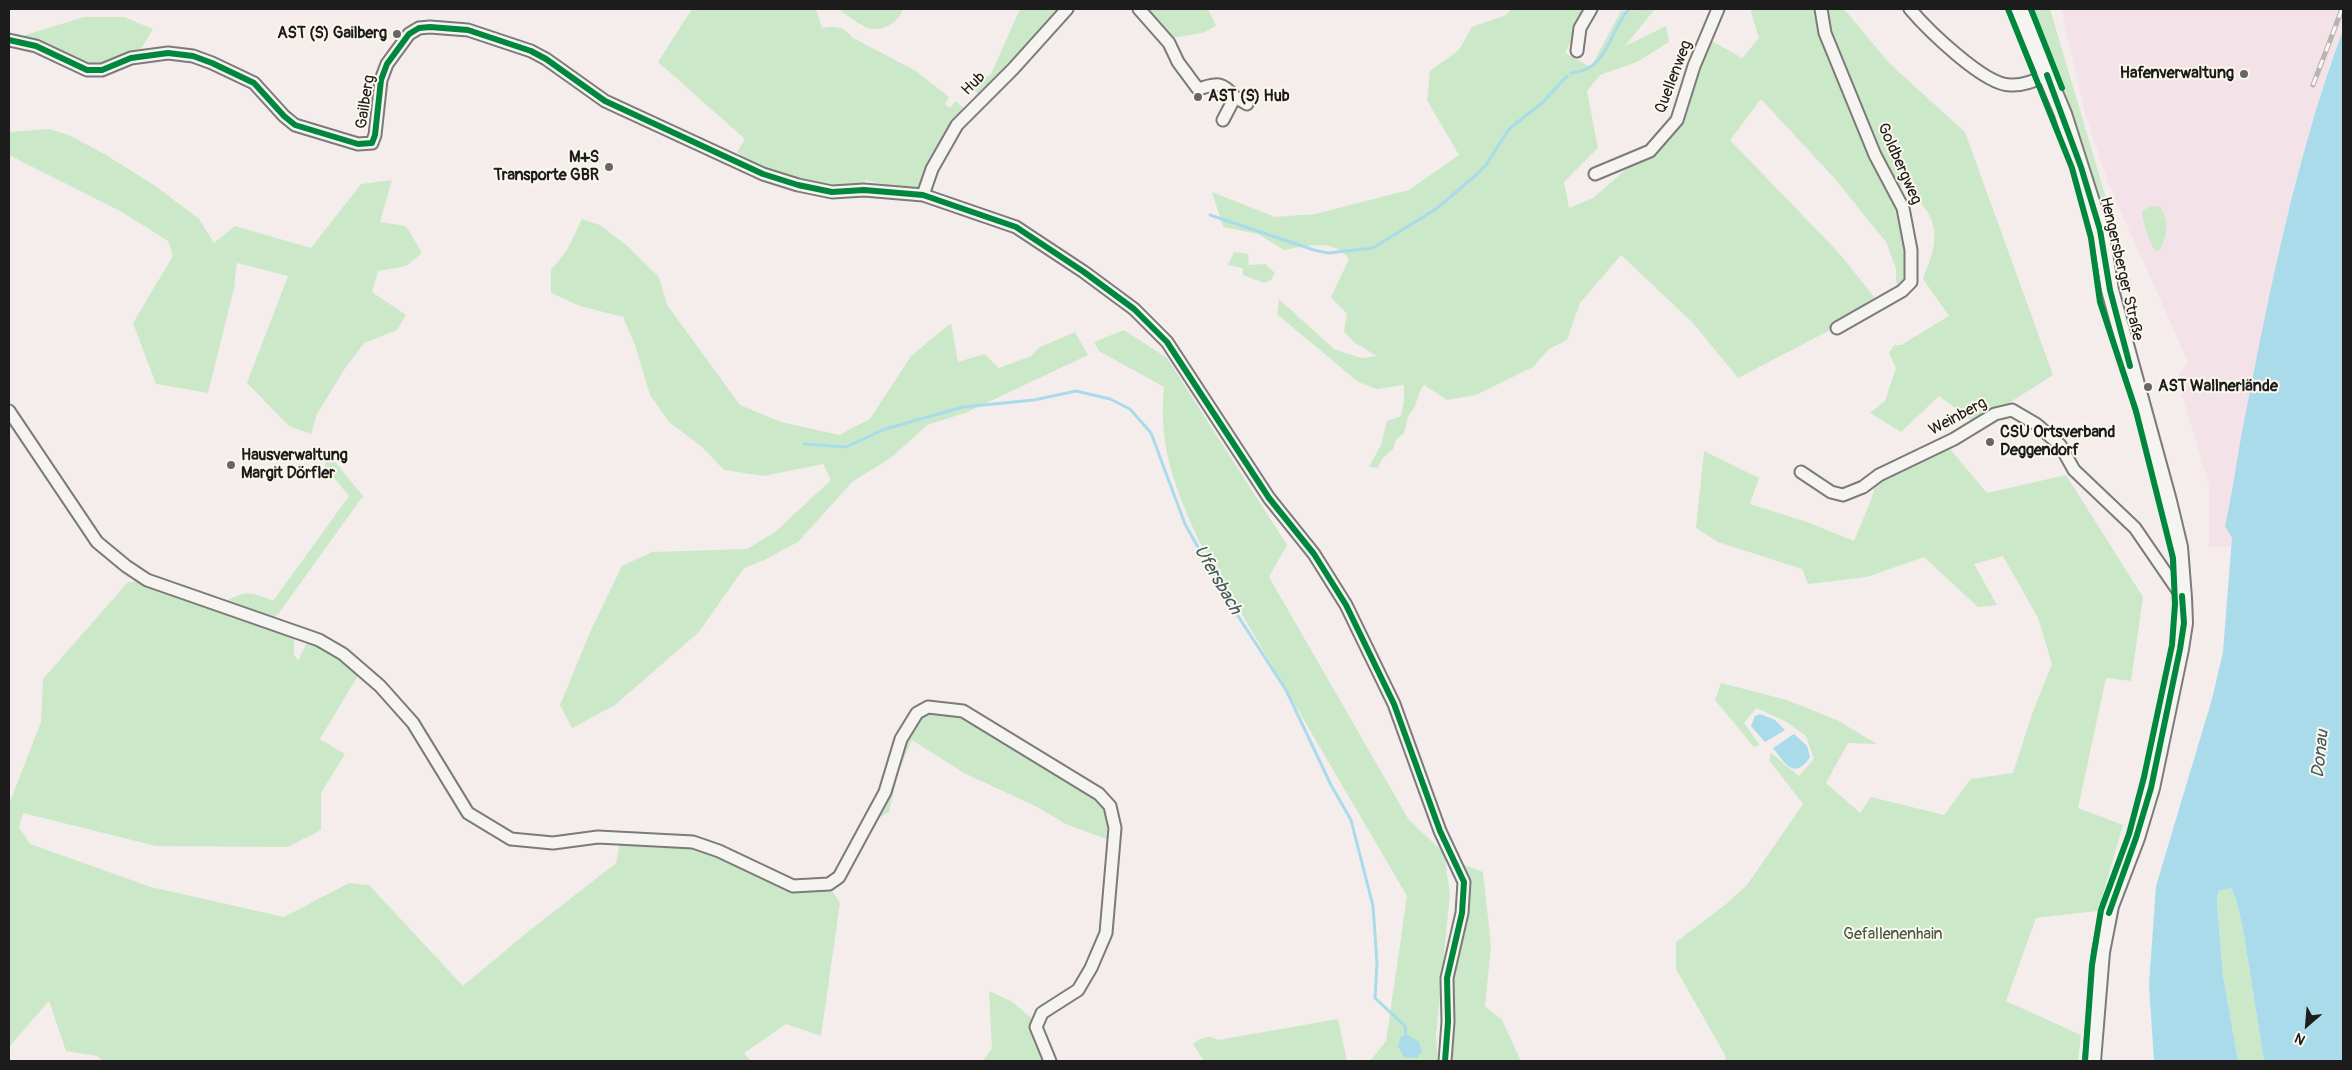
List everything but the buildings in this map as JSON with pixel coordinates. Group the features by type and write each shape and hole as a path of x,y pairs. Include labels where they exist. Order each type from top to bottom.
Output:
{"main road":[{"name":"Hengersberger Straße","path":"2020,9 2047,75 2080,165 2100,230 2110,290 2179,547 2183,598 2184,623 2180,649 2151,788 2136,838 2110,906 2101,952 2092,1061"}],"street":[{"name":"Hub","path":"923,195 932,169 957,125 1013,69 1067,9"},
{"path":"1139,9 1169,43 1178,62 1198,89 1211,83 1218,84 1247,104"},
{"path":"1577,51 1580,28 1591,9"},
{"name":"Quellenweg","path":"1595,174 1650,152 1677,120 1694,66 1718,9"},
{"name":"Goldbergweg","path":"1821,9 1825,33 1875,155 1903,208 1911,250 1911,282 1902,291 1837,328"},
{"path":"1910,9 1954,53 2001,84 2010,86 2037,80 2047,75"},
{"name":"Gailberg","path":"9,40 36,46 87,70 102,70 131,58 168,53 193,56 254,83 284,116 295,125 358,144 372,143 374,139 381,80 387,64 409,34 419,28 468,30 546,59 605,101 764,174 798,185 832,192 864,190 923,195"},
{"path":"1223,120 1235,97"},
{"path":"923,195 1016,227 1084,272 1134,309 1167,342 1254,476 1314,554 1346,605 1394,704 1440,831 1464,882 1462,913 1447,978 1448,1022 1445,1061"},
{"path":"9,410 97,542 148,580 318,640 344,654 380,686 413,723 468,813 511,839 553,843 598,837 693,842 719,851 794,886 829,884 839,877 885,792 901,739 917,713 928,707 962,711 1099,794 1110,806 1115,828 1106,932 1091,968 1078,990 1042,1013 1036,1027 1050,1061"},
{"name":"Weinberg","path":"1801,472 1831,492 1843,495 1863,487 1879,475 1954,439 1995,414 2012,410 2036,424 2060,445 2074,470 2135,528 2183,598"}],"shaded area":[{"path":"2061,9 2343,9 2343,30 2329,67 2303,152 2279,250 2238,454 2232,547 2209,547 2209,485 2177,378 2188,362 2109,185 2085,113"}],"green space":[{"path":"692,9 816,9 822,28 836,27 843,29 853,38 916,71 949,97 945,104 950,108 955,101 964,108 939,144 921,189 909,190 865,180 864,190 832,192 763,174 737,152 745,139 658,62"},
{"path":"840,9 903,9 899,17 884,28 872,29 860,24"},
{"path":"1020,9 1062,9 981,96 970,87 991,74"},
{"path":"1146,9 1208,9 1216,26 1203,33 1171,38"},
{"path":"1511,9 1578,9 1585,13 1565,53 1591,67 1621,11 1655,9 1625,46 1666,26 1669,42 1637,62 1600,75 1587,91 1598,148 1564,182 1569,208 1593,198 1624,171 1663,144 1698,64 1712,41 1742,58 1759,38 1750,9 1844,9 1889,63 1965,132 2053,375 1976,424 1939,396 1901,432 1870,413 1885,401 1896,368 1889,353 1894,345 1901,345 1949,316 1923,279 1933,249 1934,229 1932,220 1916,198 1902,186 1892,189 1902,208 1910,281 1901,290 1896,282 1896,269 1886,242 1836,180 1761,99 1730,140 1839,253 1875,298 1836,327 1738,378 1693,323 1621,255 1580,303 1567,340 1549,349 1533,367 1476,395 1447,400 1424,385 1408,417 1404,433 1396,440 1393,449 1382,459 1378,468 1369,467 1381,445 1387,421 1401,416 1404,401 1404,385 1377,389 1358,382 1277,314 1279,299 1334,349 1361,358 1377,356 1355,343 1344,332 1347,314 1331,297 1349,259 1343,252 1327,246 1319,245 1284,250 1258,234 1223,227 1212,192 1275,217 1315,214 1409,190 1459,155 1427,100 1430,71 1459,50 1472,27 1506,15"},
{"path":"2034,9 2050,9 2132,286 2117,275 2089,167 2060,76"},
{"path":"84,17 124,17 153,29 138,54 91,67 16,38"},
{"path":"50,129 71,136 154,185 199,219 214,243 235,226 311,248 361,184 392,180 380,222 406,226 422,253 406,266 378,271 372,292 406,315 397,330 364,343 344,370 317,414 311,434 289,426 247,383 288,276 237,263 234,288 208,393 156,384 133,323 173,256 168,241 122,212 9,155 9,132"},
{"path":"2151,206 2160,207 2166,223 2166,234 2162,245 2160,250 2155,251 2146,231 2142,211"},
{"path":"582,219 600,225 626,245 659,277 667,305 740,405 781,422 839,435 870,419 911,356 951,323 958,362 984,354 999,368 1031,356 1040,347 1075,332 1088,355 965,413 927,425 892,457 852,482 798,542 744,568 699,632 615,705 572,728 560,705 591,630 622,566 652,552 747,549 775,532 831,480 823,464 764,476 724,470 701,446 669,422 650,395 635,345 623,317 580,306 551,293 551,270 567,250"},
{"path":"1234,252 1248,254 1249,265 1265,264 1275,273 1271,280 1264,283 1243,275 1243,268 1228,265"},
{"path":"1124,330 1167,358 1287,545 1269,577 1409,820 1444,853 1450,894 1436,1036 1438,1061 1370,1061 1386,1041 1407,896 1199,541 1170,467 1164,429 1164,387 1099,351 1094,342"},
{"name":"Gefallenenhain","path":"1945,443 1987,493 2066,475 2143,597 2131,681 2106,678 2078,808 2123,825 2098,911 2036,918 2006,1001 2081,1035 2078,1061 1726,1061 1725,1055 1676,969 1676,942 1725,905 1747,885 1803,804 1769,760 1771,753 1799,776 1814,759 1806,736 1785,721 1756,708 1744,723 1760,745 1754,747 1715,700 1721,683 1787,700 1837,720 1877,744 1848,743 1826,783 1860,813 1871,797 1944,815 1971,779 2013,773 2032,714 2052,664 2038,618 2003,556 1974,564 1997,605 1978,607 1924,557 1867,577 1808,584 1802,569 1718,542 1696,528 1704,451 1759,478 1750,504 1807,522 1854,541 1871,500 1878,475"},
{"path":"327,452 363,496 279,613 272,619 225,602 244,594 254,594 273,601 349,496 325,467"},
{"path":"137,579 216,611 221,610 294,637 294,654 298,661 306,644 313,644 328,649 359,674 320,739 345,754 321,793 321,830 287,847 156,846 23,813 19,827 30,844 151,887 284,917 349,883 369,885 463,986 524,935 616,863 621,837 693,842 794,886 829,885 840,903 821,1036 786,1024 744,1053 751,1061 103,1061 97,1056 66,1051 49,1001 9,1047 9,804 41,722 43,679 128,582 134,582"},
{"path":"928,712 958,715 1096,800 1107,812 1109,840 1066,824 1037,807 964,773 912,740 898,773 889,812 878,818 885,804 898,758 907,736 919,719"},
{"path":"1462,864 1483,872 1491,946 1485,1006 1502,1020 1521,1061 1449,1061 1451,988 1467,887"},
{"path":"2231,888 2236,899 2243,929 2264,1061 2238,1061 2223,976 2217,902 2218,891"},
{"path":"989,991 1011,1001 1035,1021 1050,1061 983,1061 992,1048"},
{"path":"1338,1019 1347,1061 1204,1061 1193,1044 1205,1038 1211,1037 1218,1040"}],"water":[{"name":"Donau","path":"2343,30 2343,1061 2264,1061 2243,929 2236,899 2231,888 2218,891 2217,902 2223,976 2238,1061 2154,1061 2149,985 2156,886 2212,699 2223,652 2232,538 2225,526 2274,273 2311,126"},
{"path":"1760,714 1775,720 1785,730 1765,742 1751,726 1755,716"},
{"path":"1794,734 1807,746 1810,757 1799,768 1794,769 1786,764 1773,748"},
{"path":"1408,1035 1419,1042 1422,1051 1417,1058 1404,1057 1398,1046 1401,1036"}],"waterway":[{"path":"1571,73 1584,70 1601,57 1622,18 1629,9"},
{"path":"1210,215 1328,253 1373,248 1436,209 1475,176 1486,165 1509,129 1543,102 1567,76"},
{"name":"Ufersbach","path":"804,444 846,447 885,429 963,407 1034,400 1076,391 1110,399 1130,409 1151,433 1185,524 1227,599 1286,690 1331,785 1351,820 1373,906 1377,963 1375,998 1405,1026 1406,1039"}],"railway":[{"path":"2313,85 2342,9"}],"cycle path":[{"path":"2008,9 2072,168 2091,238 2100,302 2136,411 2173,558 2175,604 2172,645 2144,777 2129,834 2101,910 2092,965 2085,1061"},
{"path":"2031,9 2062,88"},
{"path":"9,40 36,46 87,70 102,70 131,58 168,53 193,56 254,83 284,116 295,125 358,144 372,143 375,135 381,80 387,64 409,34 419,28 430,27 468,30 531,51 546,59 605,101 763,174 798,185 832,192 864,190 923,195 1016,227 1084,272 1134,309 1167,342 1269,498 1314,554 1346,605 1394,704 1440,831 1464,882 1462,913 1447,978 1448,1022 1445,1061"},
{"path":"2047,75 2081,167 2100,230 2110,290 2130,366"},
{"path":"2109,913 2136,838 2151,788 2180,649 2184,623 2182,596"}],"place":[{"name":"AST (S) Gailberg","path":"397,34"},
{"name":"Hafenverwaltung","path":"2244,74"},
{"name":"AST (S) Hub","path":"1198,97"},
{"name":"M+S Transporte GBR","path":"609,167"},
{"name":"AST Wallnerlände","path":"2148,387"},
{"name":"CSU Ortsverband Deggendorf","path":"1990,442"},
{"name":"Hausverwaltung Margit Dörfler","path":"231,465"}]}
